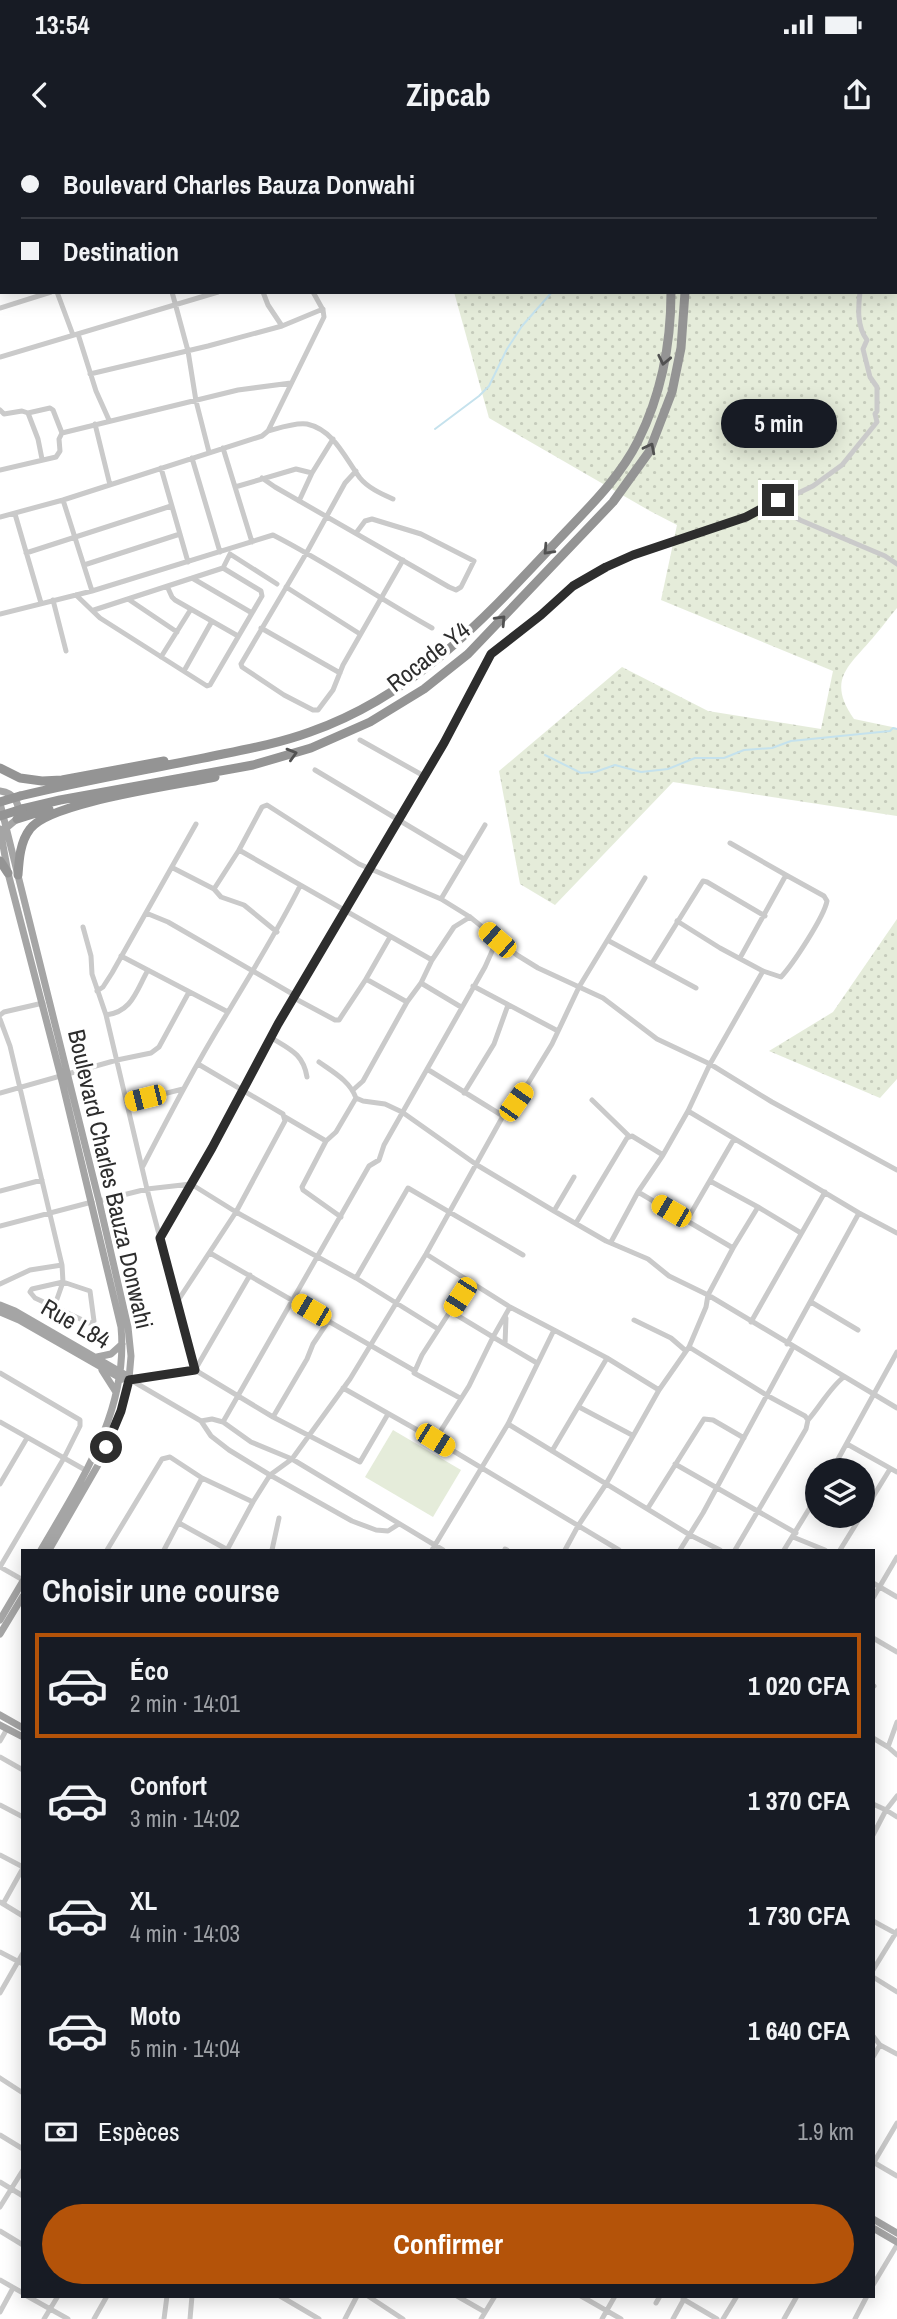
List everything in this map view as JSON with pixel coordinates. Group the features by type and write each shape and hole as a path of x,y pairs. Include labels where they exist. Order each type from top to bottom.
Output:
{"highway":[{"name":"Rocade Y4","path":"0,803 16,795 235,752 309,733 365,710 414,678 515,586 598,498 621,469 638,442 656,396 664,361 671,294"},
{"name":"Rocade Y4","path":"0,816 73,797 253,765 335,739 370,722 424,689 468,654 612,502 649,452 672,393 681,348 685,294"},
{"path":"16,795 62,780 163,761 235,752"},
{"path":"17,819 55,808 198,781 253,765"},
{"path":"0,768 31,781 62,780"},
{"path":"0,861 13,874 30,828 45,816 77,804"}],"main road":[{"path":"0,791 16,795 19,806 17,819 2,830"},
{"name":"Boulevard Charles Bauza Donwahi","path":"0,803 2,830 128,1327 131,1356 129,1380 121,1411 98,1465 51,1549"},
{"name":"Boulevard Charles Bauza Donwahi","path":"42,1549 88,1471 113,1410 120,1375 121,1326 95,1202"},
{"name":"Rue L84","path":"0,1305 15,1311 129,1380"},
{"path":"0,1312 95,1359 116,1394"},
{"path":"95,1359 111,1354 122,1343"},
{"path":"0,1620 21,1584"},
{"path":"0,1634 21,1599"},
{"path":"0,1715 21,1727"},
{"path":"4,1727 21,1736"},
{"path":"875,2220 897,2233"},
{"path":"875,2229 897,2244"}],"street":[{"path":"0,308 45,294"},
{"path":"58,294 109,420"},
{"path":"173,294 209,452"},
{"path":"0,357 212,294"},
{"path":"264,294 268,306 282,326"},
{"path":"0,517 63,500 262,436 268,431 324,317 323,309 314,294"},
{"path":"160,1238 270,1037 400,820 491,654 573,586 606,567 633,555 746,517 813,486 842,465 877,422 877,387 870,377 863,349 867,340 860,323 860,294"},
{"path":"90,374 282,326 323,309"},
{"path":"62,433 239,390 290,383"},
{"path":"0,470 53,458 60,451 59,439 62,433 50,408 29,413 22,411 1,414"},
{"path":"29,413 42,459"},
{"path":"268,431 305,423 333,439 361,480 393,499"},
{"path":"95,424 110,485"},
{"path":"299,501 333,439"},
{"path":"223,448 252,542"},
{"path":"192,458 225,552 223,568"},
{"path":"161,468 188,562"},
{"path":"235,487 296,469 312,473"},
{"path":"356,471 345,483 261,628 241,664 242,667 284,695 313,710 318,709 332,690 360,634 403,560"},
{"path":"262,478 299,501 456,590 461,587 474,561 421,534 372,519 365,521 356,533"},
{"path":"63,500 92,591"},
{"path":"774,504 800,520 876,551 897,564"},
{"path":"26,554 171,506"},
{"path":"15,514 41,603"},
{"path":"84,565 180,534"},
{"path":"0,613 92,591 273,535 307,552 380,599 432,628"},
{"path":"225,552 277,584"},
{"path":"94,610 223,568"},
{"path":"76,595 100,618 206,686 210,685 262,596 261,592 223,568"},
{"path":"192,578 252,613"},
{"path":"167,586 172,597 238,636"},
{"path":"286,587 360,634"},
{"path":"128,599 177,632"},
{"path":"53,600 66,651"},
{"path":"162,657 191,609"},
{"path":"184,671 212,621"},
{"path":"261,628 340,673"},
{"path":"360,740 424,776"},
{"path":"315,770 464,859"},
{"path":"214,889 262,807 267,805 359,864 441,899 470,917 497,940 538,968 603,998 657,1039 709,1064 772,1102 897,1170"},
{"path":"97,991 103,988 196,824"},
{"path":"441,899 485,825"},
{"path":"677,921 720,948 777,976 784,974 817,926 827,901 819,892 730,843"},
{"path":"239,850 432,960"},
{"path":"173,868 214,889 222,897 244,905 277,932"},
{"path":"740,957 786,875"},
{"path":"228,1549 270,1475 292,1459 350,1380 426,1254 503,1116 527,1085 579,987 645,878"},
{"path":"652,963 703,881 765,916"},
{"path":"143,1166 183,1089 277,932 300,886"},
{"path":"146,913 168,922 335,1020 339,1020 390,937"},
{"path":"353,1090 363,1081 407,1002 454,927 470,917"},
{"path":"83,927 147,1189 195,1370"},
{"path":"223,1422 369,1166 379,1160 384,1145 485,967 497,940"},
{"path":"609,941 696,988"},
{"path":"121,956 228,1012"},
{"path":"106,1015 122,1012 128,1006 148,970"},
{"path":"611,1242 688,1111 709,1064 763,971"},
{"path":"366,979 407,1002"},
{"path":"421,983 461,1007"},
{"path":"473,986 558,1031"},
{"path":"0,1093 151,1053 159,1047 189,992"},
{"path":"46,1003 4,1012 0,1017 10,1046 62,1265 63,1282 57,1299"},
{"path":"464,1093 494,1044 508,1005"},
{"path":"270,1037 301,1058 307,1077"},
{"path":"0,1048 10,1046"},
{"path":"319,1062 344,1081 353,1090 356,1098 385,1104 402,1112 477,1165 554,1212 648,1259 669,1276 708,1295 897,1408"},
{"path":"198,1064 326,1141"},
{"path":"427,1069 503,1116"},
{"path":"127,1103 183,1089"},
{"path":"341,1217 303,1190 302,1186 326,1141 336,1132 356,1098"},
{"path":"592,1100 629,1136 663,1155"},
{"path":"688,1111 897,1233"},
{"path":"177,1302 236,1212 285,1117"},
{"path":"576,1223 629,1136"},
{"path":"688,1220 734,1139"},
{"path":"554,1212 574,1178"},
{"path":"0,1191 42,1180"},
{"path":"710,1181 801,1233"},
{"path":"0,1226 147,1189 191,1184 356,1278 438,1329"},
{"path":"356,1278 408,1188 523,1255"},
{"path":"638,1192 733,1248"},
{"path":"751,1322 825,1192"},
{"path":"566,1549 659,1390 687,1350 706,1307 708,1295 758,1207"},
{"path":"787,1344 859,1213"},
{"path":"210,1253 415,1371 414,1374 420,1378 460,1398"},
{"path":"426,1254 510,1307 607,1358 659,1390"},
{"path":"0,1284 30,1270 62,1265"},
{"path":"195,1370 250,1275"},
{"path":"63,1282 90,1291 94,1321 92,1323 35,1298 30,1292 32,1289 63,1282"},
{"path":"415,1371 438,1329 469,1282"},
{"path":"811,1302 858,1329"},
{"path":"435,1440 469,1386 510,1307"},
{"path":"450,1311 537,1363"},
{"path":"505,1344 506,1315"},
{"path":"273,1417 329,1320"},
{"path":"634,1320 671,1338 808,1420"},
{"path":"201,1421 212,1419 223,1422 251,1442 292,1459 399,1524 433,1548 508,1424 554,1331"},
{"path":"681,1549 718,1487 793,1348"},
{"path":"839,1458 897,1353"},
{"path":"552,1451 607,1358"},
{"path":"129,1380 195,1370 238,1398 360,1462 388,1414"},
{"path":"0,1373 80,1420 80,1426 64,1458 0,1567 21,1580"},
{"path":"736,1549 806,1429 808,1420 844,1377"},
{"path":"129,1380 201,1421 211,1436 270,1475 352,1521 376,1530 388,1531 399,1524"},
{"path":"343,1388 617,1549"},
{"path":"579,1407 632,1435"},
{"path":"648,1508 706,1418 744,1438"},
{"path":"0,1422 88,1471"},
{"path":"508,1424 690,1535 718,1549"},
{"path":"0,1484 3,1471 27,1438"},
{"path":"847,1444 897,1472"},
{"path":"108,1549 162,1459 170,1457 202,1478 253,1502"},
{"path":"675,1464 823,1549"},
{"path":"875,1493 890,1469"},
{"path":"165,1549 202,1478"},
{"path":"785,1549 805,1517"},
{"path":"272,1549 279,1518"},
{"path":"179,1523 225,1549"},
{"path":"841,1549 853,1528"},
{"path":"875,1594 897,1557"},
{"path":"875,1584 897,1597"},
{"path":"875,1639 897,1652"},
{"path":"888,1747 890,1735 897,1722"},
{"path":"0,1741 4,1727"},
{"path":"875,1739 897,1755"},
{"path":"0,1757 21,1769"},
{"path":"875,1831 897,1796"},
{"path":"0,1805 21,1816"},
{"path":"875,1805 897,1817"},
{"path":"0,1855 21,1867"},
{"path":"21,1871 2,1903 21,1915"},
{"path":"875,1922 897,1933 875,1967"},
{"path":"0,1952 20,1963 0,1993"},
{"path":"875,1979 897,1992"},
{"path":"875,2039 880,2045 897,2054"},
{"path":"875,2054 880,2045"},
{"path":"0,2078 21,2092"},
{"path":"875,2159 897,2123"},
{"path":"0,2135 21,2148"},
{"path":"875,2163 897,2176"},
{"path":"0,2207 21,2173"},
{"path":"0,2182 21,2195"},
{"path":"0,2231 21,2244"},
{"path":"875,2282 897,2244"},
{"path":"0,2280 21,2293"},
{"path":"0,2312 13,2288"},
{"path":"30,2298 68,2319"},
{"path":"44,2319 57,2298"},
{"path":"94,2319 106,2298"},
{"path":"164,2319 167,2298"},
{"path":"190,2319 192,2298"},
{"path":"283,2298 318,2319"},
{"path":"345,2319 356,2298"},
{"path":"371,2298 402,2319"},
{"path":"460,2298 485,2312"},
{"path":"481,2319 494,2298"},
{"path":"584,2298 621,2319"},
{"path":"602,2319 614,2298"},
{"path":"656,2302 659,2298"},
{"path":"673,2319 684,2298"},
{"path":"686,2298 717,2319"},
{"path":"723,2319 736,2298"},
{"path":"784,2319 796,2298"},
{"path":"855,2319 866,2298"}],"green space":[{"path":"455,294 897,294 897,608 850,664 842,682 842,693 854,719 897,728 897,816 673,782 555,905 520,884 499,771 622,667 708,711 821,729 833,671 661,600 677,525 489,418"},
{"path":"897,919 897,1079 880,1098 769,1051 833,1012"},
{"path":"393,1430 461,1470 433,1517 365,1477"}],"waterway":[{"path":"435,429 489,386 522,326 550,294"},
{"path":"545,755 581,773 595,772 615,765 641,772 668,769 695,758 724,758 744,750 772,748 791,741 897,729"}],"route":[{"path":"106,1447 121,1411 129,1380 195,1370 160,1238 278,1024 435,760 491,654 573,586 606,567 633,555 746,517 778,500"}]}
